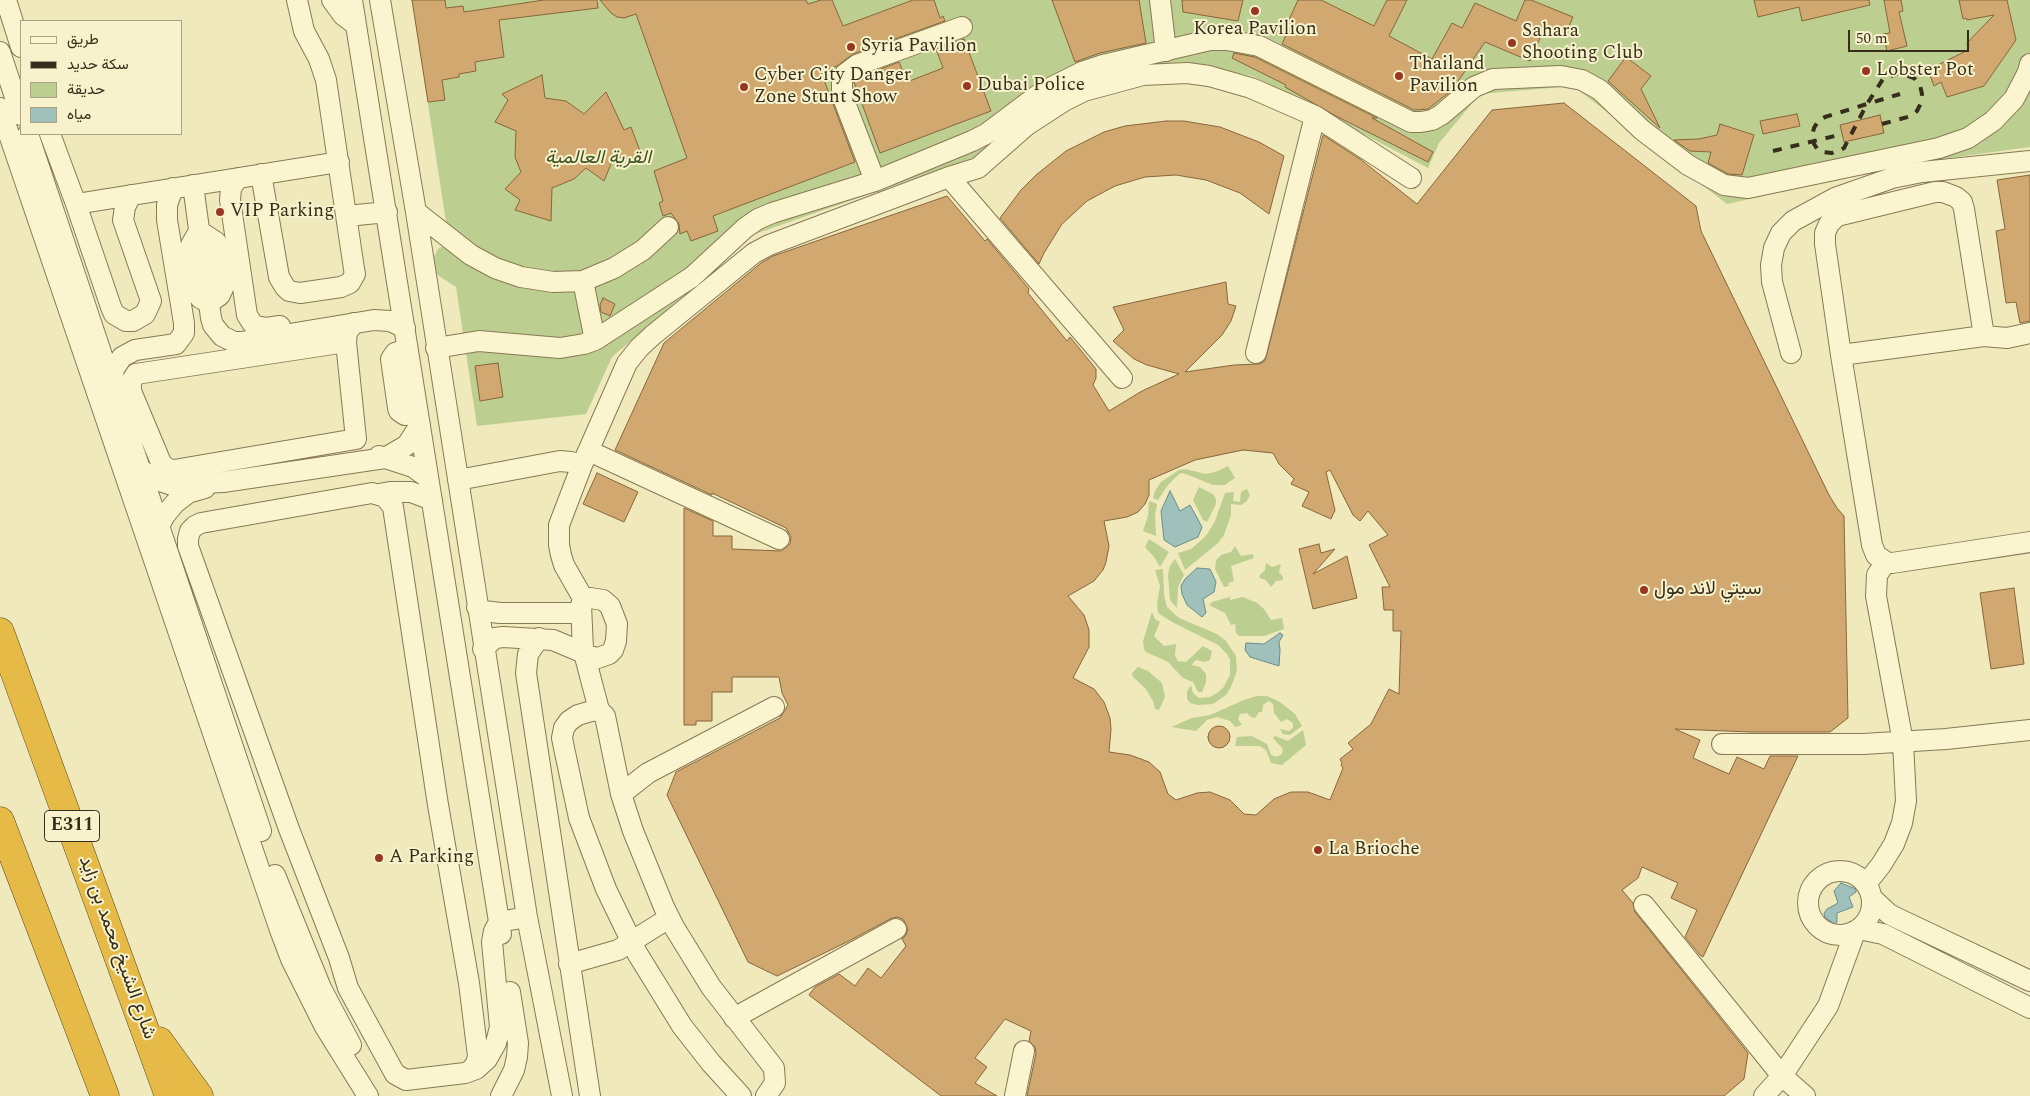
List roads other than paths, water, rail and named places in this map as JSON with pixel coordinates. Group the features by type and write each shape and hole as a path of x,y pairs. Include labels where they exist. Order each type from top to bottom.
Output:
{"highway":[{"name":"شارع الشيخ محمد بن زايد","path":"0,632 170,1096"},
{"path":"0,821 105,1096"},
{"path":"143,1021 199,1096"}],"street":[{"path":"6,0 20,44"},
{"path":"261,174 281,282 289,291 300,293 340,287 350,283 353,279 354,269 323,69 304,31 297,0"},
{"path":"332,0 343,15 356,25"},
{"path":"352,0 518,1043 514,1070 501,1096"},
{"path":"380,0 416,212 483,649 527,917 562,1096"},
{"path":"1160,0 1166,51"},
{"path":"875,181 842,95 842,80 845,74 857,65 962,27"},
{"path":"436,348 479,340 560,348 595,340 692,277 745,228 772,213 875,181 972,141 986,134 1042,92 1062,81 1104,65 1210,40 1235,40 1259,46 1411,122 1432,120 1441,115 1474,87 1494,79 1572,77 1600,90 1649,136 1688,165 1724,185 1748,188 1940,148 1968,138 1993,121 2014,99 2028,72 2030,64"},
{"path":"0,52 20,112"},
{"path":"766,1096 772,1090 775,1083 774,1068 711,987 669,918 633,831 621,794 605,716 599,710 584,653 582,607 564,565 559,545 562,515 585,458 628,363 639,348 754,253 769,245 949,177 971,171 985,164 1027,125 1064,101 1084,91 1143,75 1187,73 1231,81 1315,116 1411,178"},
{"path":"0,108 280,930 291,959 325,1027 368,1096"},
{"path":"1256,352 1315,116"},
{"path":"28,135 280,890 321,988 339,1024 382,1096"},
{"path":"50,135 111,307 120,318 133,321 145,314 151,301 123,220 125,207 131,195"},
{"path":"1791,354 1772,282 1771,265 1774,248 1781,233 1793,221 1835,198 1892,178 1922,172 2030,161"},
{"path":"76,204 338,162"},
{"path":"949,177 1122,378"},
{"path":"238,178 231,188 230,200 234,234 249,319 256,326 266,328 378,311 392,301 399,290"},
{"path":"193,185 211,318 217,331 228,339 234,342 242,342 382,320 397,323 405,328"},
{"path":"112,384 114,369 122,357 134,350 171,346 179,341 184,333 167,220 167,205 173,188"},
{"path":"1984,336 1964,209 1962,202 1956,197 1943,192 1935,192 1837,216 1829,224 1825,234 1825,244 1840,355 1872,545 1876,555 1886,562 1910,560 2030,542"},
{"path":"347,216 387,212"},
{"path":"416,212 471,255 495,268 537,280 553,282 583,281 614,268 649,244 668,227"},
{"path":"583,281 595,340"},
{"path":"354,323 347,332 346,342 356,439 371,453 413,467 428,478"},
{"path":"1840,355 1984,336 2007,338 2030,333"},
{"path":"346,342 140,373 133,378 130,386 159,461 169,469 356,439"},
{"path":"139,468 154,479 172,485 223,482 385,458 407,445 419,419"},
{"path":"458,480 560,462 571,462 585,458 779,540"},
{"path":"158,526 170,508 188,493 223,482"},
{"path":"432,500 406,492 390,492 201,523 190,531 188,546 292,838 336,950 348,988 395,1074 406,1080 412,1080 470,1071 487,1059 496,1043 500,1018 492,942 494,931 499,922"},
{"path":"379,494 390,501 394,513 438,805 469,983 478,1056 476,1064 470,1071"},
{"path":"1886,562 1877,575 1876,596 1903,742 1906,801 1902,823 1894,844 1881,865 1869,891 1872,910 1867,921 1857,930 1845,935 1834,935 1817,925 1811,916 1808,906 1813,886 1820,878 1829,873 1849,872 1859,877 1869,891 1889,914 2030,981"},
{"path":"477,606 500,614 582,607 597,598 610,606 614,614 617,633 613,650 609,654 593,658 560,642 539,638 495,638 483,649"},
{"path":"539,638 528,654 526,673 546,795 569,964 590,1096"},
{"path":"621,794 648,773 774,707"},
{"path":"599,710 591,710 569,721 564,728 562,738 573,793 586,839 606,889 657,987 682,1026 711,1063 741,1096"},
{"path":"1722,744 1863,744 2030,730"},
{"path":"292,838 295,864 326,948 328,967 321,988"},
{"path":"1644,905 1782,1076 1804,1096"},
{"path":"499,922 527,917"},
{"path":"569,964 608,954 632,942 669,918"},
{"path":"734,1018 896,929"},
{"path":"1857,930 1883,934 2030,1008"},
{"path":"1764,1096 1782,1076 1828,1006 1857,930"},
{"path":"1015,1096 1024,1051"}],"water":[{"path":"1170,491 1180,511 1190,505 1202,527 1198,537 1175,547 1164,540 1161,511"},
{"path":"1197,568 1210,569 1216,582 1214,592 1203,599 1206,613 1202,617 1187,605 1181,586 1185,579"},
{"path":"1280,633 1283,635 1279,642 1279,666 1250,657 1245,650 1246,643 1264,644"},
{"path":"1841,883 1856,889 1856,892 1849,897 1853,907 1837,913 1837,922 1835,924 1825,918 1824,913 1827,909 1838,903 1834,891"}],"railway":[{"path":"1882,124 1911,116 1917,111 1921,103 1922,94 1920,85 1914,78 1899,73 1883,79 1867,104 1844,148 1832,153 1823,152 1818,150 1812,136 1818,121 1825,117 1867,104 1900,94"},
{"path":"1773,151 1843,134"}],"place":[{"name":"Korea Pavilion","path":"1255,11"},
{"name":"Sahara Shooting Club","path":"1512,43"},
{"name":"Syria Pavilion","path":"851,47"},
{"name":"Lobster Pot","path":"1866,71"},
{"name":"Thailand Pavilion","path":"1399,76"},
{"name":"Dubai Police","path":"967,86"},
{"name":"Cyber City Danger Zone Stunt Show","path":"744,87"},
{"name":"VIP Parking","path":"220,212"},
{"name":"سيتي لاند مول","path":"1644,590"},
{"name":"La Brioche","path":"1318,850"},
{"name":"A Parking","path":"379,858"}],"park label":[{"name":"القرية العالمية","path":"598,159"}]}
